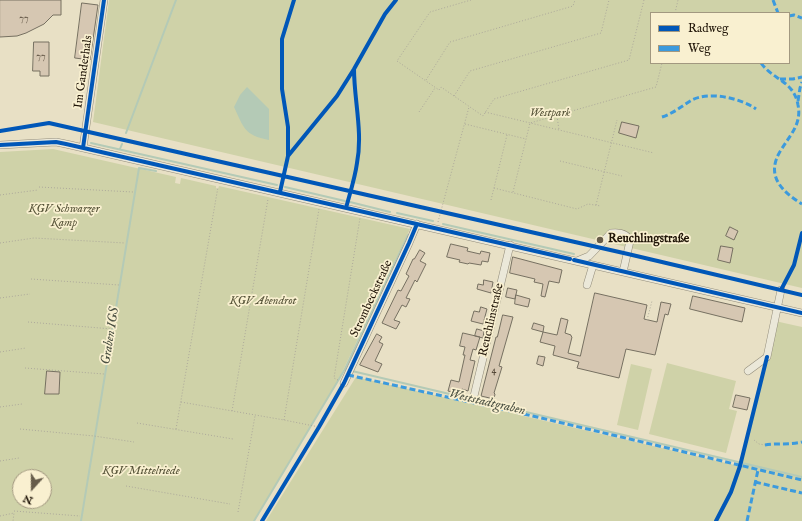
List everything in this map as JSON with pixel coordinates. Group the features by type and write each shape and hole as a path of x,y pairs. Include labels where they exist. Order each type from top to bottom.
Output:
{"street":[{"name":"Im Ganderhals","path":"83,148 104,0"},
{"path":"0,145 56,142 802,313"},
{"name":"Strombeckstraße","path":"341,382 409,243 416,224"},
{"path":"577,261 589,256 611,233 622,233 628,237 630,242 623,272"},
{"name":"Reuchlinstraße","path":"474,396 510,245"},
{"path":"587,285 593,265"},
{"path":"748,371 767,357 781,290"}],"path":[{"path":"471,0 430,12 397,61 435,88 439,90 441,87 483,116 494,99 629,60 644,0"},
{"path":"425,80 450,42 573,6 575,0"},
{"path":"454,96 470,71 600,33 609,0"},
{"path":"675,12 678,0"},
{"path":"530,123 656,87 662,64"},
{"path":"419,112 435,88"},
{"path":"436,228 469,106"},
{"path":"485,112 654,153"},
{"path":"557,115 559,130"},
{"path":"595,206 617,120"},
{"path":"513,192 530,123"},
{"path":"464,124 526,139"},
{"path":"491,200 507,135"},
{"path":"560,161 622,176"},
{"path":"39,187 133,192"},
{"path":"176,429 217,188"},
{"path":"494,188 577,209 588,204 601,206"},
{"path":"0,195 38,190"},
{"path":"232,411 268,198"},
{"path":"284,420 319,209"},
{"path":"341,382 334,378 360,219"},
{"path":"0,243 34,238 125,244"},
{"path":"31,278 119,285"},
{"path":"0,298 30,294"},
{"path":"647,320 652,301"},
{"path":"28,322 112,329"},
{"path":"0,352 26,348"},
{"path":"25,368 104,374"},
{"path":"181,402 319,427"},
{"path":"0,407 22,404"},
{"path":"238,512 255,415"},
{"path":"137,423 233,439"},
{"path":"20,429 94,436 134,442"},
{"path":"754,440 759,444 765,445"},
{"path":"0,461 19,458"},
{"path":"126,486 230,504"},
{"path":"14,512 80,516"},
{"path":"0,516 14,514 14,521"}],"green space":[{"name":"Westpark","path":"109,0 802,0 802,288 93,122"},
{"path":"53,149 176,177 175,183 180,184 181,178 216,186 218,189 219,186 410,229 338,381 254,521 0,521 0,152"},
{"path":"775,321 802,327 802,521 266,521 356,377 739,466"},
{"path":"667,363 736,381 729,409 737,411 726,453 649,434"},
{"path":"631,364 652,369 638,430 617,425"}],"shaded area":[{"path":"247,87 269,109 269,140 254,136 246,130 234,107 240,95"}],"building":[{"path":"0,0 61,0 61,15 53,15 44,24 26,33 17,36 0,37"},
{"path":"82,3 98,5 90,60 75,58"},
{"path":"34,42 49,42 49,76 40,76 40,71 33,71"},
{"path":"622,122 639,126 636,138 619,133"},
{"path":"730,227 738,231 734,240 726,236"},
{"path":"451,244 468,248 467,251 480,254 481,251 490,253 488,262 482,261 481,265 468,264 459,262 460,260 447,257"},
{"path":"721,246 733,248 730,263 718,260"},
{"path":"420,250 425,253 420,261 426,264 417,282 415,280 406,298 410,299 406,307 402,305 394,320 400,322 396,329 382,323 398,290 401,291 409,276 406,274 413,259"},
{"path":"513,257 562,270 559,283 549,281 545,297 541,296 543,284 534,282 535,279 510,273"},
{"path":"484,280 493,282 491,293 477,289 478,284 483,285"},
{"path":"508,288 517,290 515,299 506,297"},
{"path":"595,293 647,305 644,319 657,322 661,302 671,304 668,315 665,314 655,355 626,349 619,378 577,368 579,362 553,355 555,346 540,342 543,332 557,335 561,318 568,320 565,333 571,335 572,337 568,353 580,356"},
{"path":"516,295 530,299 528,307 515,304"},
{"path":"693,296 745,308 742,322 690,309"},
{"path":"481,307 487,309 483,324 471,321 474,311 479,312"},
{"path":"503,315 513,317 499,366 502,367 494,393 494,399 481,396"},
{"path":"534,323 544,326 543,332 532,329"},
{"path":"477,329 484,331 483,338 475,336"},
{"path":"463,333 480,337 476,350 473,349 470,360 475,361 468,391 462,389 460,394 448,391 451,380 459,382 465,355 463,355 465,347 460,346"},
{"path":"377,334 382,337 379,342 383,344 375,361 382,364 378,372 360,365"},
{"path":"539,356 545,357 543,366 537,364"},
{"path":"47,371 60,372 59,394 45,394"},
{"path":"736,395 750,398 747,410 733,407"}],"waterway":[{"name":"Graben IGS","path":"126,133 176,0"},
{"path":"91,143 277,185"},
{"name":"Graben IGS","path":"120,149 122,144"},
{"name":"Graben IGS","path":"81,521 139,168 156,171"},
{"path":"285,187 345,201"},
{"path":"350,202 390,212"},
{"path":"397,213 433,221"},
{"path":"443,224 574,254"},
{"path":"345,369 408,235"},
{"name":"Weststadtgraben","path":"254,521 345,369 347,370"},
{"name":"Weststadtgraben","path":"352,371 802,477"}],"marked path":[{"path":"773,0 778,12"},
{"path":"790,16 794,15 802,18"},
{"path":"762,64 788,86 796,97 799,112 797,124 776,159 775,175 782,188 802,204"},
{"path":"780,79 802,77"},
{"path":"798,101 802,82"},
{"path":"662,117 692,100 707,96 734,99 756,109"},
{"path":"348,375 537,417 802,480"},
{"path":"765,445 802,442"},
{"path":"747,521 758,470"},
{"path":"755,482 802,493"}],"cycle path":[{"path":"83,148 104,0"},
{"path":"288,156 288,127 282,89 282,39 294,0"},
{"path":"280,192 288,156 337,96 385,14 396,0"},
{"path":"346,208 355,174 359,151 359,128 354,69"},
{"path":"0,131 49,123 628,254 802,295"},
{"path":"0,145 56,142 570,259"},
{"path":"262,521 344,383 417,224"},
{"path":"781,290 794,265 802,233"},
{"path":"574,260 802,313"},
{"path":"716,521 731,492 740,466 767,357"}],"place":[{"name":"Reuchlingstraße","path":"600,240"}],"park label":[{"name":"KGV Schwarzer Kamp","path":"64,217"},
{"name":"KGV Abendrot","path":"263,302"},
{"name":"KGV Mittelriede","path":"141,472"}]}
